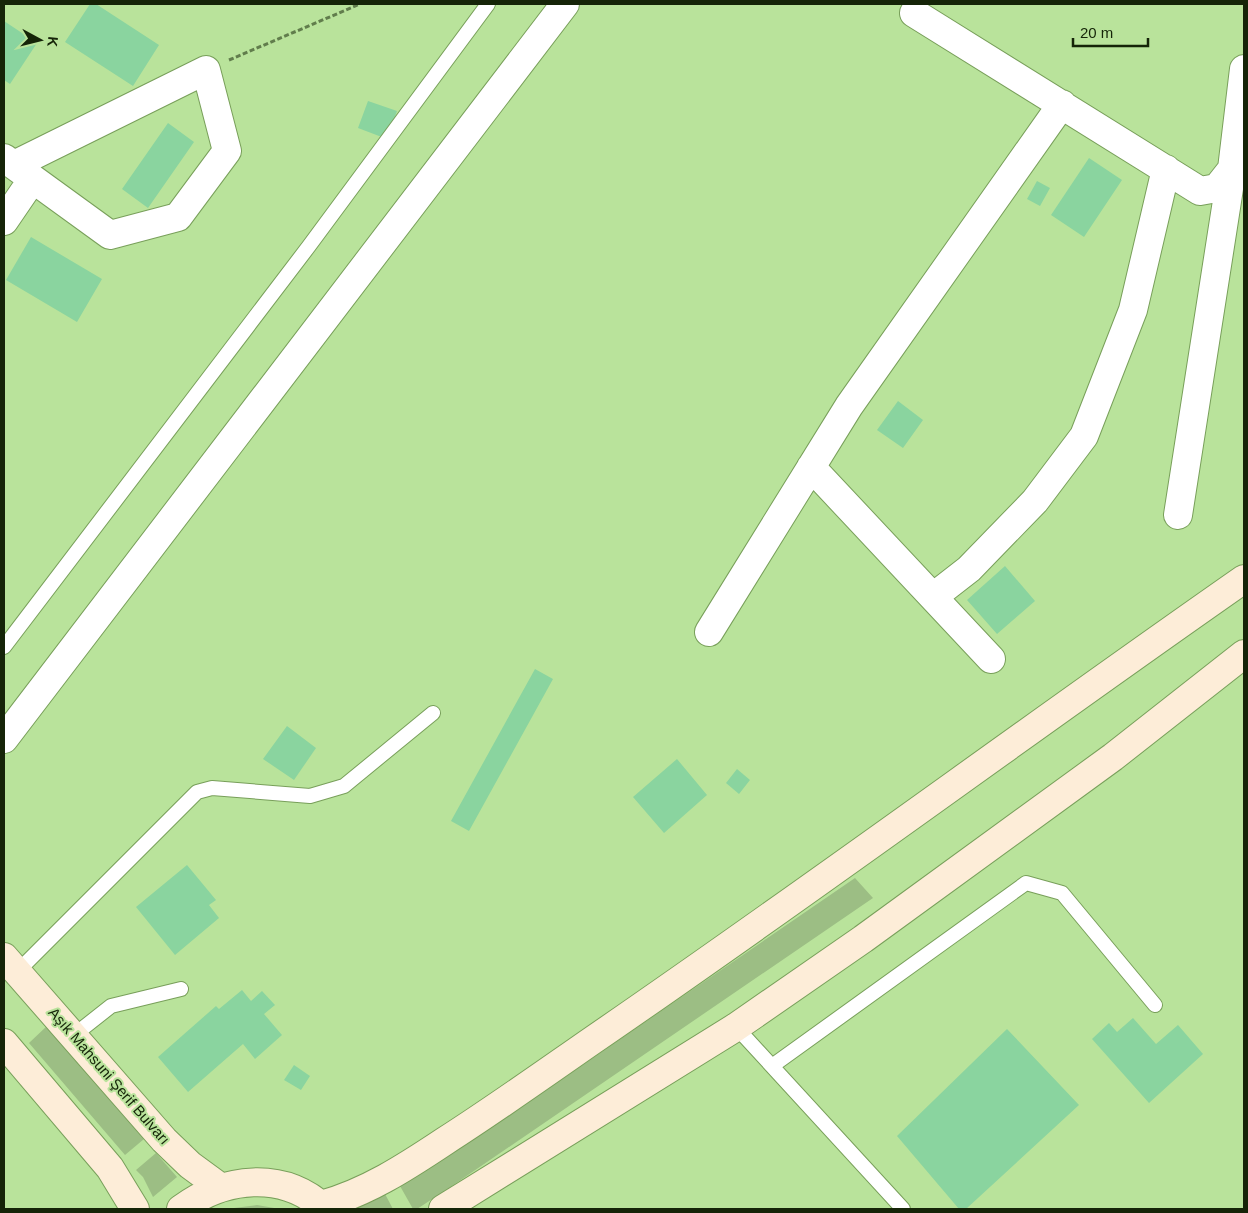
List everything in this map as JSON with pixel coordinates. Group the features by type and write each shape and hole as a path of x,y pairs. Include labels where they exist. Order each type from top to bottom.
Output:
{"main road":[{"path":"181,1209 198,1197 220,1187 241,1183 283,1186 303,1194 323,1207 364,1190 398,1172 737,942 1057,709 1244,580"},
{"path":"443,1209 736,1027 863,939 1105,763 1244,654"},
{"name":"Aşık Mahsuni Şerif Bulvarı","path":"10,964 164,1140 190,1165 220,1187"},
{"path":"4,1043 110,1168 135,1209"}],"street":[{"path":"4,739 564,4"},
{"path":"910,7 1200,191 1217,188 1232,169"},
{"path":"1178,515 1232,169 1244,68"},
{"path":"4,221 16,168 206,70 227,151 178,217 110,235 16,168"},
{"path":"710,632 849,406 1062,104"},
{"path":"933,597 970,569 1034,501 1084,436 1133,310 1166,170"},
{"path":"811,467 991,659"}],"lane":[{"path":"4,647 309,246 488,4"},
{"path":"10,964 197,792 212,788 310,796 344,786 433,713"},
{"path":"772,1066 1026,882 1062,893 1155,1005"},
{"path":"73,1036 111,1006 182,989"},
{"path":"736,1027 903,1209"}],"path":[{"path":"206,70 360,4"}],"green space":[{"path":"855,878 873,898 449,1188 417,1209 413,1209 400,1186 498,1123"},
{"path":"48,1025 144,1139 125,1155 29,1043"},
{"path":"156,1153 177,1177 153,1197 143,1177 136,1170"},
{"path":"385,1194 393,1209 355,1209"},
{"path":"257,1205 280,1209 226,1209"}],"building":[{"path":"90,4 96,4 159,45 133,86 65,42"},
{"path":"4,21 37,43 10,84 4,80"},
{"path":"368,101 397,111 387,139 358,128"},
{"path":"168,123 194,142 148,208 122,189"},
{"path":"1089,158 1122,180 1084,237 1051,215"},
{"path":"1037,181 1050,188 1040,206 1027,199"},
{"path":"31,237 102,279 77,322 6,280"},
{"path":"898,401 923,420 903,448 877,430"},
{"path":"1005,566 1035,601 997,634 967,600"},
{"path":"535,669 553,679 469,831 451,821"},
{"path":"287,726 316,748 294,780 263,759"},
{"path":"677,759 707,795 664,833 633,797"},
{"path":"737,769 750,780 739,794 726,783"},
{"path":"187,865 216,900 209,905 219,918 175,955 136,907"},
{"path":"242,990 251,1001 262,991 275,1005 264,1014 282,1035 255,1059 243,1044 188,1092 158,1057 216,1006 219,1009"},
{"path":"1133,1018 1156,1044 1178,1025 1203,1054 1149,1103 1092,1039 1109,1023 1117,1032"},
{"path":"1007,1029 1079,1105 966,1209 959,1209 897,1136"},
{"path":"294,1065 310,1076 301,1090 284,1080"}]}
